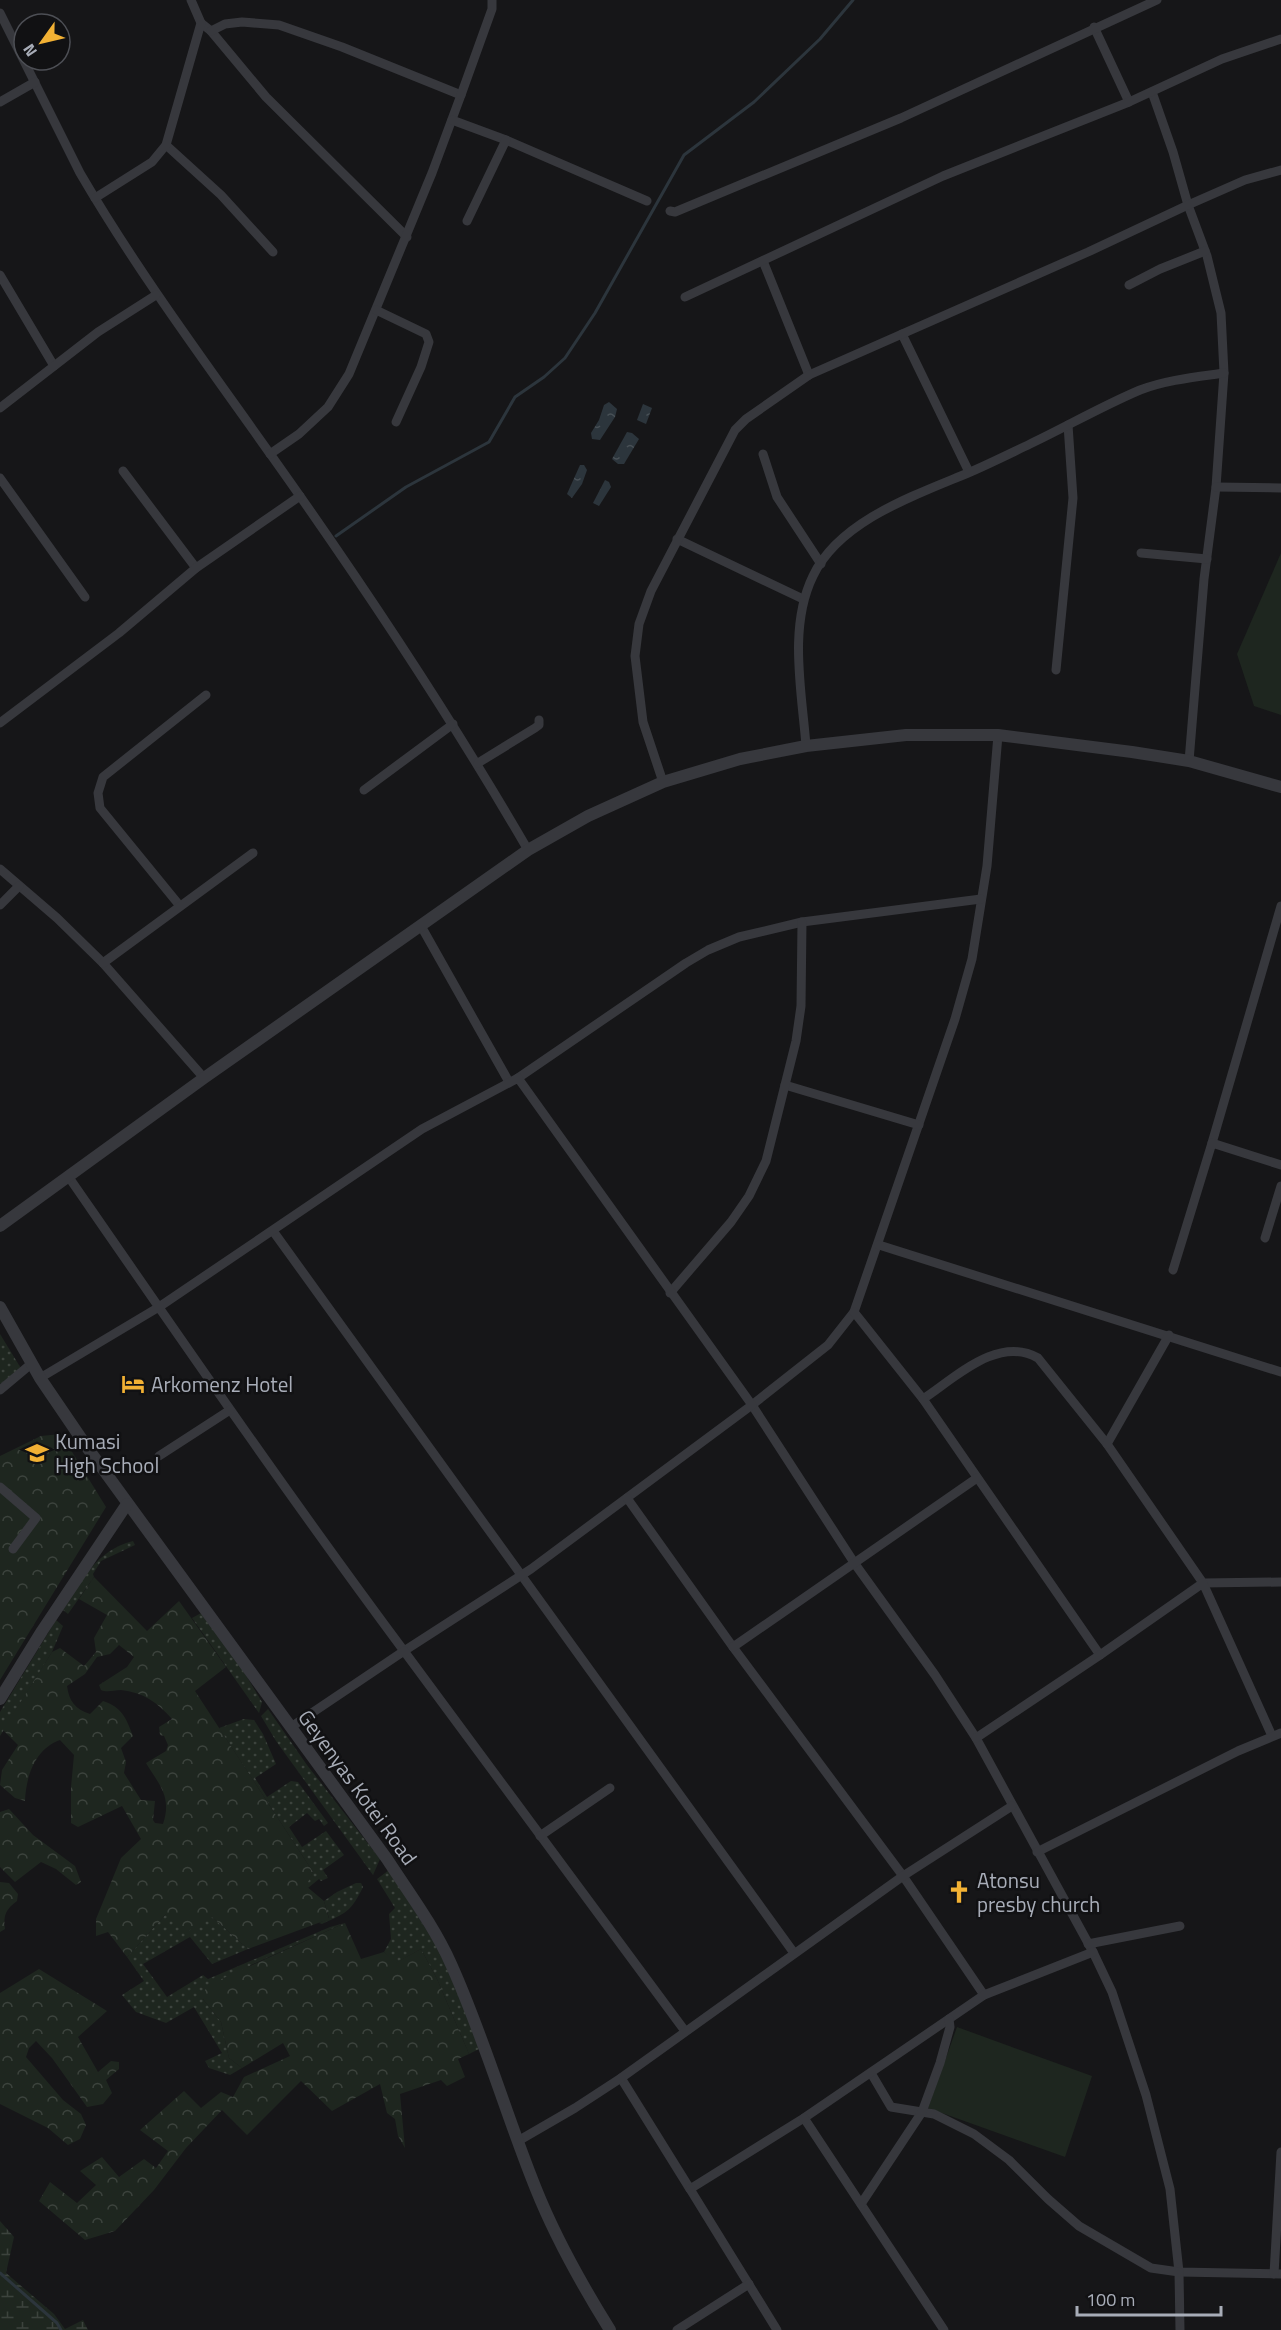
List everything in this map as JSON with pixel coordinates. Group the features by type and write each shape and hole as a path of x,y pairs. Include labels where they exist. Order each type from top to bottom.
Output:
{"street":[{"path":"191,0 201,23 211,31 266,97 407,237"},
{"path":"270,454 299,434 328,407 349,374 407,237 452,120 492,9 492,0"},
{"path":"670,211 675,212 901,118 1038,56 1094,27 1157,0"},
{"path":"0,14 94,198 156,295 300,496 453,724 528,850"},
{"path":"211,31 225,24 242,22 279,25 342,47 460,95"},
{"path":"94,198 152,162 166,145 201,23"},
{"path":"1094,27 1129,102"},
{"path":"685,297 943,176 1129,102 1222,59 1281,39"},
{"path":"0,102 35,82"},
{"path":"1152,92 1205,251 1221,313 1224,373 1216,487 1207,559 1189,761"},
{"path":"452,120 506,140 647,201"},
{"path":"467,221 506,140"},
{"path":"166,145 220,195 273,252"},
{"path":"663,782 643,722 634,656 639,624 651,591 677,539 735,430 746,419 809,375 1245,180 1281,170"},
{"path":"1129,285 1205,251"},
{"path":"763,261 809,375"},
{"path":"0,275 54,366"},
{"path":"0,408 98,332 156,295"},
{"path":"376,310 426,334 429,342 422,367 396,422"},
{"path":"902,334 969,472"},
{"path":"806,746 798,652 803,600 813,574 837,543 867,521 911,496 969,472 1141,390 1185,379 1224,373"},
{"path":"1056,670 1073,498 1068,425"},
{"path":"764,454 777,496 821,564"},
{"path":"123,471 196,568"},
{"path":"0,478 85,597"},
{"path":"1216,487 1281,488"},
{"path":"0,723 119,633 196,568 300,496"},
{"path":"677,539 803,600"},
{"path":"1142,553 1207,559"},
{"path":"180,906 100,808 98,793 103,777 206,695"},
{"path":"478,763 535,729 539,725 539,720"},
{"path":"364,789 453,724"},
{"path":"0,1226 204,1078 528,850 588,816 663,782 740,759 806,746 906,735 998,735 1189,761 1281,787"},
{"path":"291,1727 522,1575 627,1498 752,1405 828,1344 854,1312 879,1245 955,1019 972,959 987,866 998,735"},
{"path":"103,963 253,853"},
{"path":"0,869 103,963 204,1078"},
{"path":"0,905 19,886"},
{"path":"40,1378 159,1307 422,1129 514,1080 708,950 739,937 802,922 981,899"},
{"path":"1173,1270 1281,906"},
{"path":"670,1293 720,1236 749,1196 766,1161 796,1041 801,1006 802,922"},
{"path":"421,926 514,1080 752,1405 855,1564 935,1675 975,1738 1091,1948 1112,1992 1146,2095 1170,2189 1179,2272 1180,2330"},
{"path":"785,1085 919,1125"},
{"path":"1212,1143 1281,1166"},
{"path":"68,1176 333,1556 685,2031"},
{"path":"1265,1238 1281,1186"},
{"path":"273,1231 794,1953"},
{"path":"879,1245 1281,1372"},
{"name":"Geyenyas Kotei Road","path":"0,1307 40,1378 127,1504 387,1859 442,1945 476,2020 537,2190 566,2254 610,2330"},
{"path":"854,1312 923,1399 1101,1655"},
{"path":"1107,1444 1169,1335"},
{"path":"923,1399 984,1359 1011,1351 1028,1352 1038,1358 1107,1444 1203,1583 1276,1734 1037,1852"},
{"path":"0,1390 31,1364"},
{"path":"159,1456 230,1410"},
{"path":"734,1647 977,1478"},
{"path":"0,1487 36,1518 13,1549"},
{"path":"627,1498 903,1876 984,1995"},
{"path":"0,1700 42,1631 127,1504"},
{"path":"975,1738 1101,1655 1203,1583 1281,1582"},
{"path":"540,1836 610,1788"},
{"path":"518,2141 621,2078 903,1876 1012,1806"},
{"path":"690,2189 804,2118 984,1995 1091,1948 1180,1926"},
{"path":"861,2204 922,2112 940,2063 950,2027 949,2019"},
{"path":"871,2073 891,2107 934,2114 974,2134 1009,2160 1079,2226 1151,2268 1179,2272 1277,2274 1281,2152"},
{"path":"621,2078 777,2330"},
{"path":"804,2118 944,2330"},
{"path":"677,2330 749,2284"}],"green space":[{"path":"1281,553 1281,715 1254,706 1237,654"},
{"path":"0,1334 22,1370 0,1384"},
{"name":"Kumasi High School","path":"61,1434 106,1507 0,1680 0,1456 41,1436"},
{"path":"133,1541 135,1545 101,1561 93,1574 94,1577 68,1614 63,1610 99,1559"},
{"path":"94,1577 147,1631 179,1601 226,1667 195,1691 313,1872 306,1886 324,1901 329,1919 248,1949 211,1916 187,1932 166,1914 127,1957 108,1932 96,1936 96,1919 121,1858 141,1839 122,1806 78,1827 71,1823 74,1755 60,1740 51,1744 38,1757 27,1782 25,1801 15,1798 0,1785 2,1770 18,1745 3,1730 52,1652 60,1648 84,1666 96,1652 94,1638 107,1615 79,1599","holes":["119,1645 134,1657 127,1667 99,1685 104,1691 129,1691 143,1696 156,1703 172,1719 159,1727 160,1735 164,1736 168,1745 166,1751 146,1763 160,1785 165,1799 163,1824 155,1823 153,1820 155,1801 141,1800 124,1773 126,1762 121,1748 133,1736 122,1714 115,1706 103,1701 90,1714 85,1712 74,1704 67,1686 85,1674 97,1657 110,1654"]},
{"path":"203,1612 238,1662 262,1702 259,1713 192,1618"},
{"path":"56,1620 63,1626 52,1652 0,1736 0,1712"},
{"path":"268,1709 307,1765 380,1859 373,1875 276,1741 261,1716"},
{"path":"244,1719 254,1720 276,1764 255,1778 267,1797 291,1781 298,1782 328,1823 324,1826 319,1819 315,1821 307,1813 289,1827 302,1847 326,1831 344,1855 323,1870 328,1878 321,1881 319,1879 308,1888 305,1886 313,1872 219,1728"},
{"path":"9,1809 33,1835 75,1866 81,1882 76,1885 56,1869 41,1862 15,1882 0,1867 0,1812"},
{"path":"389,1870 442,1955 481,2048 469,2054 437,1979 421,1949 394,1964 384,1952 391,1939 389,1914 395,1908 377,1879"},
{"path":"0,1882 9,1883 18,1894 17,1901 6,1913 5,1929 0,1932"},
{"path":"356,1883 361,1883 363,1887 351,1907 337,1917 322,1924 319,1923 329,1918 324,1901"},
{"path":"166,1914 211,1916 248,1949 212,1964 190,1937 143,1964 167,1997 203,1975 208,1979 330,1927 345,1923 251,1965 203,1999 221,2022 229,2058 242,2068 230,2075 209,2068 205,2061 222,2053 194,2007 166,2023 136,2012 122,1995 144,1981 127,1957"},
{"path":"345,1923 361,1959 384,1952 395,1963 421,1949 437,1979 469,2054 458,2059 465,2077 447,2086 441,2080 400,2094 405,2148 398,2136 395,2119 387,2113 380,2084 332,2111 301,2081 247,2135 222,2110 186,2148 154,2190 115,2231 85,2240 39,2201 50,2182 77,2203 96,2185 80,2171 102,2157 119,2177 144,2159 156,2168 168,2151 140,2130 184,2091 201,2108 221,2092 233,2097 244,2077 290,2056 283,2043 242,2068 229,2058 221,2022 203,1999 206,1986"},
{"path":"39,1969 107,2011 78,2037 98,2072 111,2061 119,2062 119,2069 106,2080 112,2093 103,2104 87,2107 52,2058 36,2041 29,2048 26,2057 63,2100 81,2114 86,2125 80,2139 68,2145 48,2128 0,2104 0,1993"},
{"path":"957,2027 1092,2076 1065,2157 928,2108"},
{"path":"0,2221 14,2237 6,2273 54,2314 65,2329 83,2320 88,2330 0,2330"}],"water":[{"path":"609,402 617,409 615,417 600,440 592,439 591,433 604,405"},
{"path":"643,404 652,408 646,424 637,420"},
{"path":"627,432 639,439 624,464 618,464 612,459"},
{"path":"580,465 584,465 587,470 582,484 572,498 567,494"},
{"path":"605,480 611,487 599,506 593,503"}],"waterway":[{"path":"336,536 406,487 489,442 515,397 544,377 565,358 595,313 684,155 754,102 820,39 853,0"},
{"path":"0,2273 57,2323 61,2330"}],"place":[{"name":"Arkomenz Hotel","path":"133,1384"},
{"name":"Kumasi High School","path":"37,1453"},
{"name":"Atonsu presby church","path":"959,1892"}]}
